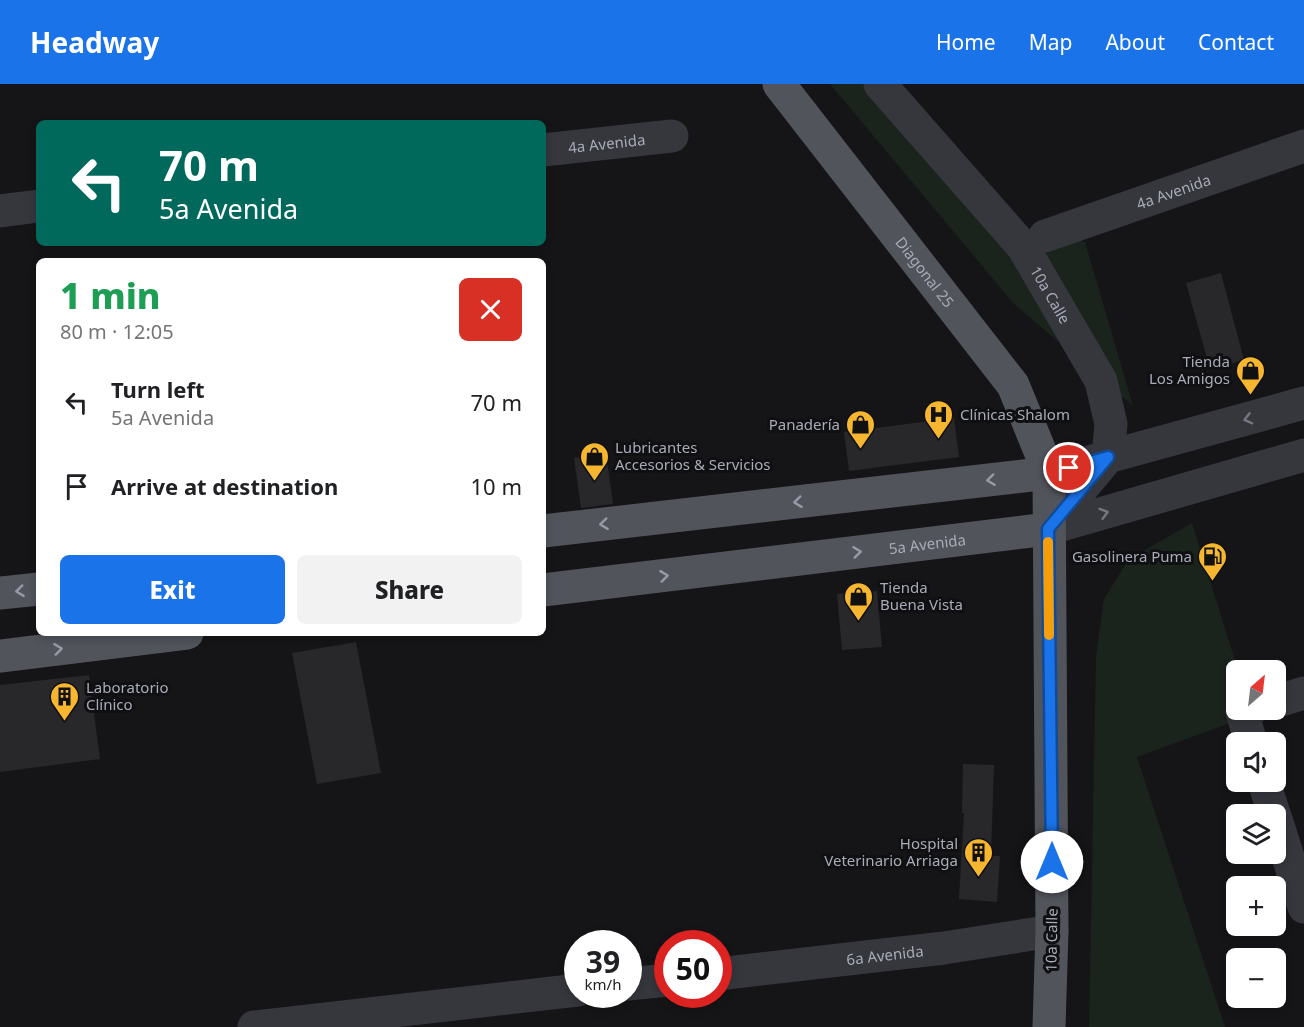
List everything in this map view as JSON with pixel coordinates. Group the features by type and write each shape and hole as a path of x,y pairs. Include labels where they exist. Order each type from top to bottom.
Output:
{"main road":[{"name":"Diagonal 25","path":"779,84 1012,385 1050,473"},
{"name":"10a Calle","path":"1049,1027 1052,931 1048,529 1050,473"},
{"path":"546,531 1050,473"},
{"name":"5a Avenida","path":"546,590 1048,529"},
{"path":"0,593 36,589"},
{"path":"0,656 163,636"}],"street":[{"name":"10a Calle","path":"880,84 1008,226 1043,278 1101,381 1111,424 1108,457"},
{"name":"4a Avenida","path":"546,150 672,136"},
{"name":"4a Avenida","path":"1045,236 1304,146"},
{"path":"0,211 36,206"},
{"path":"1050,473 1304,403"},
{"name":"5a Avenida","path":"1048,529 1304,455"},
{"path":"1048,529 1108,457"},
{"path":"1286,699 1304,693"},
{"path":"1286,850 1304,907"},
{"name":"6a Avenida","path":"732,972 944,948 1052,931"},
{"path":"254,1027 564,992"}],"shaded area":[{"path":"830,84 898,84 994,225 1085,242 1133,406 1013,303"},
{"path":"1192,523 1235,660 1226,660 1226,720 1238,720 1137,757 1225,1027 1089,1027 1096,656 1104,599 1128,560"}],"building":[{"path":"1221,273 1244,360 1210,369 1186,283"},
{"path":"954,418 959,457 849,471 844,432"},
{"name":"Lubricantes Accesorios & Servicios","path":"606,453 613,504 581,508 574,458"},
{"name":"Tienda Buena Vista","path":"877,591 882,647 842,650 837,594"},
{"path":"356,642 381,773 317,784 292,653"},
{"name":"Laboratorio Clínico","path":"89,675 100,759 0,772 0,685"},
{"path":"963,764 994,765 991,856 1000,856 997,902 959,899 964,813 962,813"}],"slow traffic":[{"path":"1048,542 1049,635"}],"place":[{"name":"Tienda Los Amigos","path":"1251,396"},
{"name":"Clínicas Shalom","path":"939,440"},
{"name":"Panadería","path":"861,450"},
{"name":"Lubricantes Accesorios & Servicios","path":"594,482"},
{"name":"Gasolinera Puma","path":"1213,582"},
{"name":"Tienda Buena Vista","path":"859,622"},
{"name":"Laboratorio Clínico","path":"65,722"},
{"name":"Hospital Veterinario Arriaga","path":"979,878"}],"route":[{"path":"1052,862 1048,529 1108,457 1069,468"}]}
